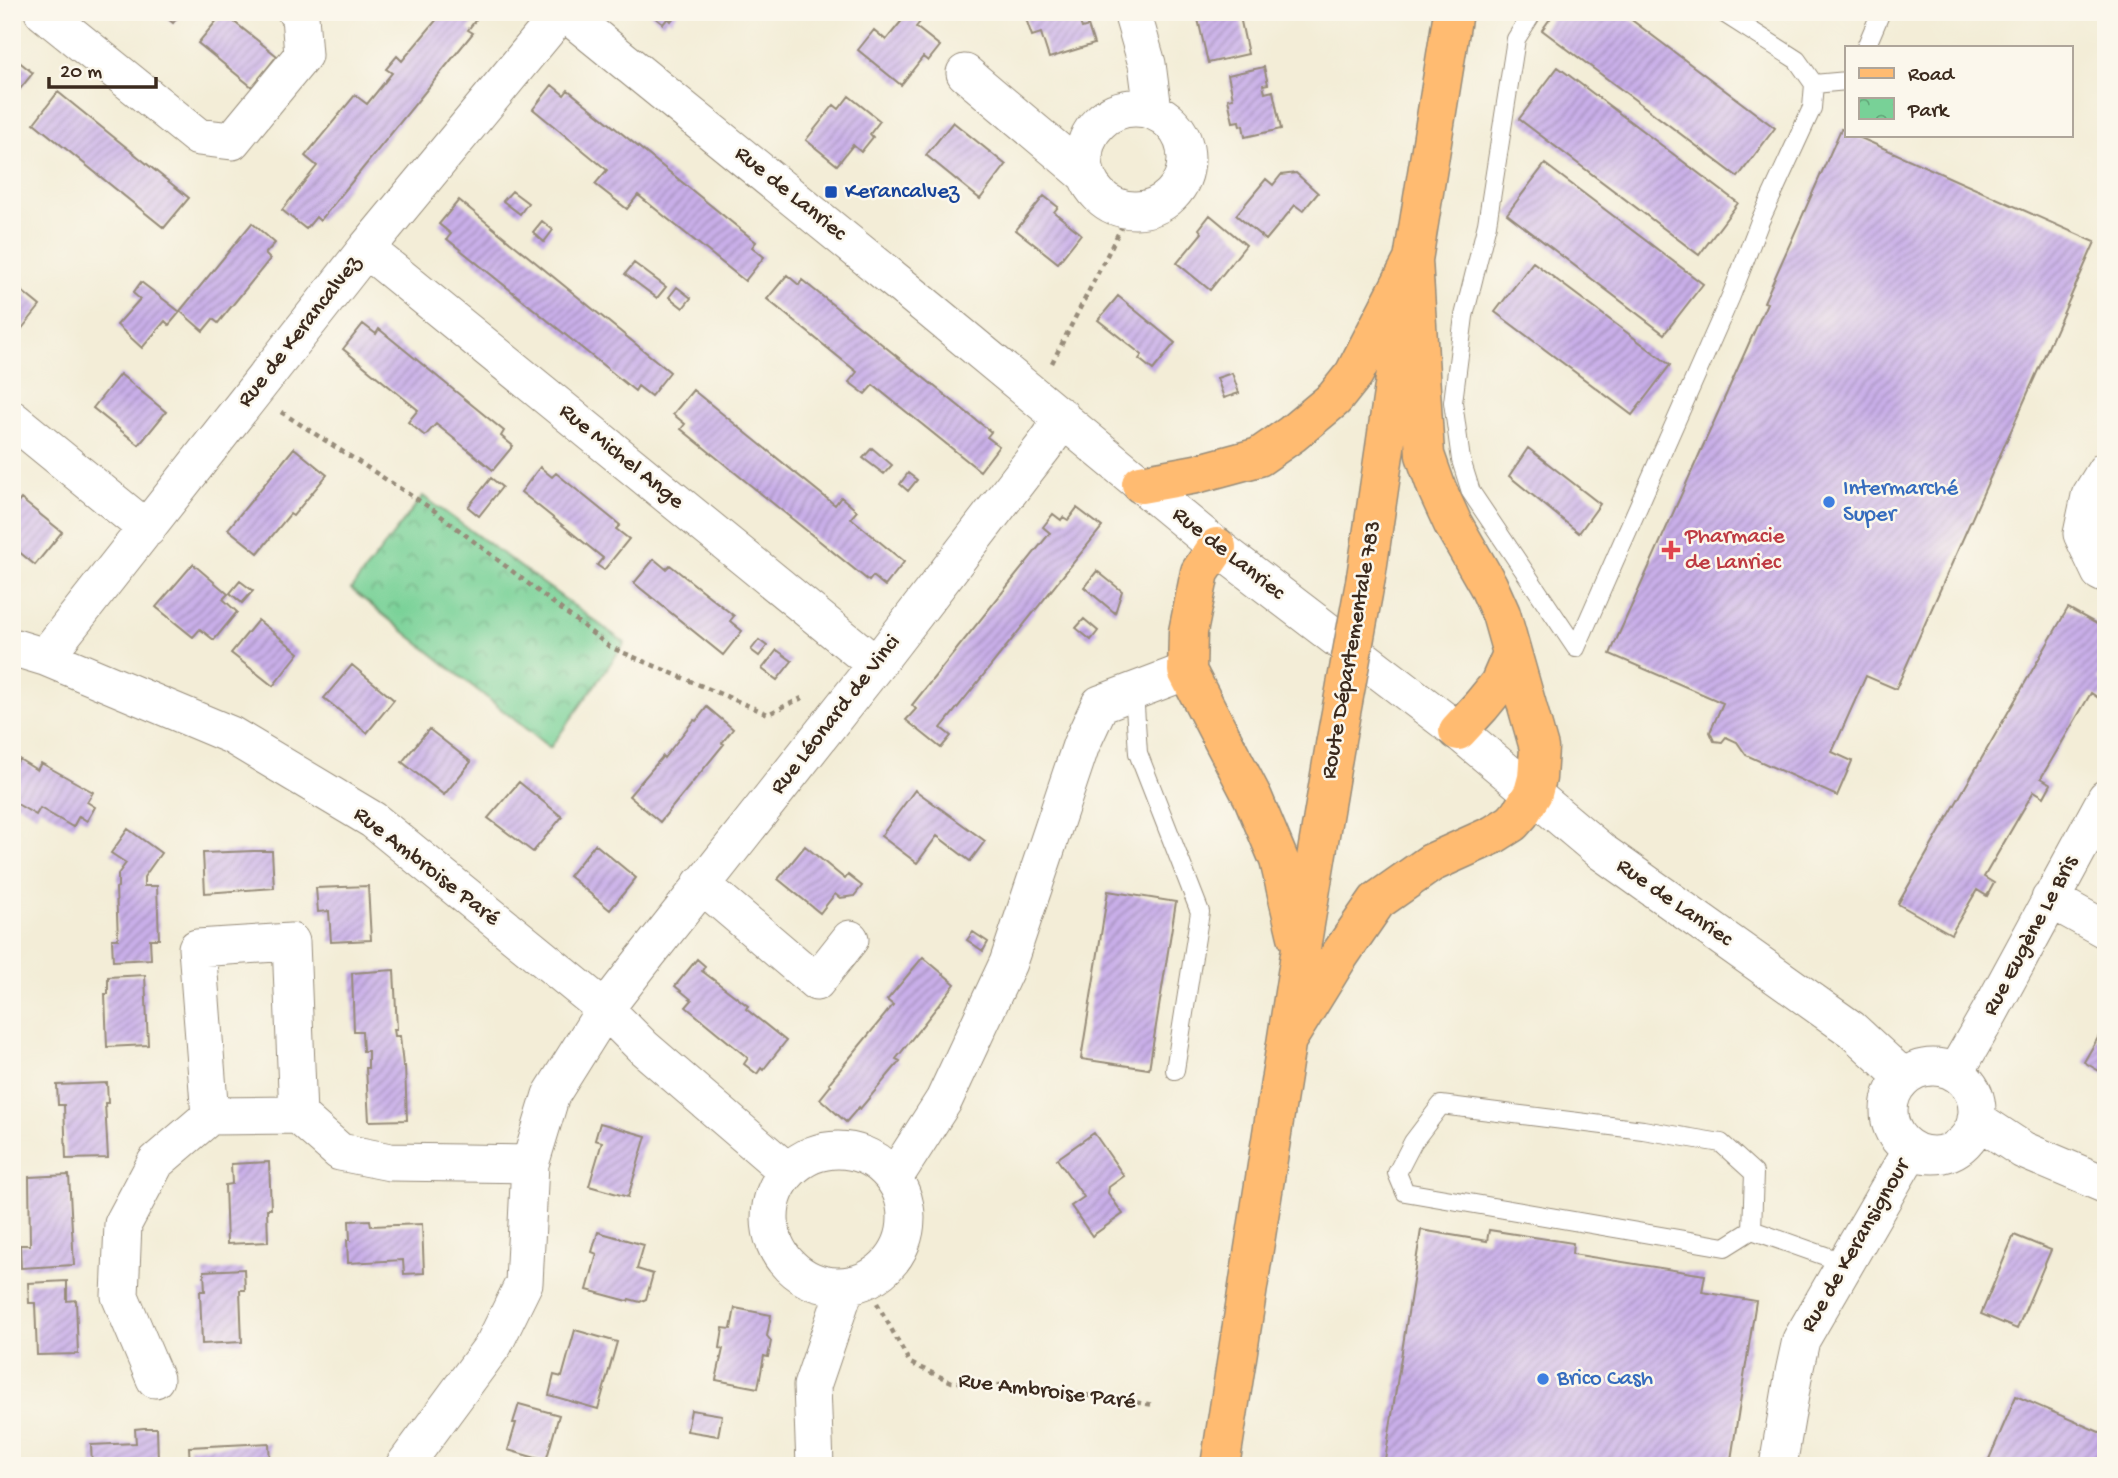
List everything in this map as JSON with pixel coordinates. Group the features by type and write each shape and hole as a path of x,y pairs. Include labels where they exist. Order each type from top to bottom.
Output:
{"main road":[{"path":"1287,1040 1377,901 1431,863 1493,835 1512,822 1533,793 1538,778 1539,748 1508,635 1493,594 1453,524 1425,455 1413,260 1453,12"},
{"path":"1141,484 1196,474 1259,457 1292,434 1334,399 1354,374 1413,260"},
{"name":"Route Départementale 783","path":"1220,1466 1301,948 1366,577 1413,260"},
{"path":"1217,547 1200,572 1188,632 1187,671 1258,810 1279,860 1290,913 1301,948"},
{"path":"1458,731 1499,684 1513,654"}],"street":[{"path":"43,12 198,137 232,141 303,55 300,16 296,12"},
{"name":"Rue de Kerancalvez","path":"29,652 147,529 366,249 563,12"},
{"name":"Rue de Lanriec","path":"563,12 1031,391 1217,547 1458,731 1602,852 1855,1032 1904,1078"},
{"path":"1132,12 1147,64 1153,110"},
{"path":"965,73 1086,175 1095,192 1117,207 1143,210 1154,207 1176,191 1185,175 1187,163 1182,136 1172,122 1153,110 1140,107 1123,108 1108,114 1095,126 1084,148 1086,175"},
{"name":"Rue Michel Ange","path":"366,249 876,665"},
{"name":"Rue Léonard de Vinci","path":"404,1466 494,1344 524,1283 530,1164 551,1096 605,1009 876,665 1052,435 1061,416"},
{"path":"12,419 147,529"},
{"path":"2106,470 2090,496 2082,534 2100,572 2106,575"},
{"name":"Rue Ambroise Paré","path":"29,652 231,734 373,820 605,1009 644,1048 787,1171"},
{"path":"894,1178 944,1100 1008,963 1081,745 1100,704 1187,671"},
{"name":"Rue Eugène Le Bris","path":"1955,1073 2106,798"},
{"path":"701,884 816,982 850,939"},
{"path":"2050,899 2106,930"},
{"path":"210,1116 197,948 290,942 298,1115"},
{"path":"1933,1067 1955,1073 1969,1086 1975,1099 1977,1113 1974,1127 1966,1140 1955,1150 1926,1155 1911,1150 1900,1140 1892,1127 1889,1112 1897,1085 1920,1069 1933,1067"},
{"path":"155,1379 120,1296 123,1224 156,1162 210,1116 298,1115 340,1152 390,1162 530,1164"},
{"path":"1976,1119 2023,1150 2106,1185"},
{"path":"840,1149 863,1154 878,1161 894,1178 902,1191 906,1214 900,1248 879,1273 856,1283 814,1283 793,1269 777,1250 771,1235 769,1210 774,1191 787,1171 815,1153 840,1149"},
{"name":"Rue de Keransignour","path":"1778,1466 1801,1340 1911,1150"},
{"path":"815,1466 812,1387 856,1283"}],"lane":[{"path":"1533,12 1516,39 1487,224 1464,316 1454,402 1461,460 1471,492 1576,648 1731,296 1760,221 1812,108 1814,84 1797,60 1722,12"},
{"path":"1866,46 1881,12"},
{"path":"1814,84 1845,81"},
{"path":"1134,691 1138,753 1200,912 1175,1070"},
{"path":"1441,1105 1643,1130 1721,1143 1754,1173 1752,1230 1725,1247 1405,1192 1397,1173 1413,1142 1441,1105"},
{"path":"1752,1230 1845,1263"}],"path":[{"path":"1031,391 1050,367 1129,209"},
{"path":"252,394 432,509 610,647 768,714 804,698"},
{"name":"Rue Ambroise Paré","path":"856,1283 910,1363 952,1382 1030,1387 1154,1405"}],"green space":[{"path":"423,496 625,643 550,748 351,589"}],"building":[{"path":"160,12 182,12 173,23"},
{"path":"443,12 471,12 477,18 468,30 473,33 320,221 316,217 306,229 282,210 317,166 305,156 355,95 367,104 392,73 386,69 397,56 402,61"},
{"path":"648,12 678,12 671,21 668,18 663,24"},
{"path":"897,12 918,12 924,17 916,27 940,46 928,61 923,57 901,85 858,50 874,30 886,40 904,18"},
{"path":"1037,12 1076,12 1082,28 1088,26 1094,44 1049,58 1041,33 1032,36 1025,16"},
{"path":"1192,12 1239,12 1248,54 1208,63 1198,19 1194,20"},
{"path":"1555,12 1621,12 1775,128 1738,177 1542,30"},
{"path":"223,13 277,56 252,87 198,43"},
{"path":"12,56 33,73 12,99"},
{"path":"1264,67 1268,84 1263,85 1265,93 1273,91 1281,129 1245,137 1243,125 1240,126 1239,121 1233,122 1228,99 1233,98 1228,75"},
{"path":"1558,67 1738,203 1699,255 1519,119"},
{"path":"552,85 564,95 568,90 756,242 752,247 764,257 745,281 638,195 627,209 595,184 607,170 533,109"},
{"path":"58,92 189,198 164,228 34,123"},
{"path":"849,96 880,121 870,134 873,137 861,152 853,145 837,165 806,140 834,105 839,109"},
{"path":"953,122 1006,165 980,199 926,155"},
{"name":"Intermarché Super","path":"1841,129 1845,130 1845,136 1856,136 2095,242 1896,689 1866,676 1832,752 1852,761 1837,796 1746,755 1737,742 1726,737 1722,742 1714,741 1710,732 1723,703 1610,654 1767,303 1764,302"},
{"path":"1545,164 1703,284 1664,334 1507,214"},
{"path":"1296,173 1318,193 1303,211 1295,205 1266,240 1236,215 1266,179 1273,185 1281,175"},
{"path":"512,191 528,203 520,214 503,201"},
{"path":"1044,196 1058,207 1054,212 1081,234 1058,263 1016,230"},
{"path":"459,200 670,372 651,396 638,386 635,391 447,239 451,234 439,224"},
{"path":"1210,215 1246,245 1210,290 1177,263 1202,233 1199,229"},
{"path":"542,221 553,230 544,242 533,232"},
{"path":"252,223 275,243 265,254 270,259 218,323 213,319 203,331 180,311"},
{"path":"1533,262 1670,365 1632,415 1495,312"},
{"path":"634,263 666,287 657,298 625,274"},
{"path":"787,275 799,285 802,280 991,432 987,437 999,446 980,471 873,385 865,394 849,382 857,372 767,299"},
{"path":"141,282 180,312 169,325 165,321 142,348 117,325 140,299 133,293"},
{"path":"12,283 40,306 12,341"},
{"path":"677,287 691,298 683,308 669,297"},
{"path":"1118,296 1175,343 1153,370 1139,359 1142,355 1098,320"},
{"path":"363,324 376,334 379,329 504,431 501,436 513,446 493,470 436,424 425,436 408,422 418,410 343,349"},
{"path":"1232,373 1239,393 1224,398 1217,378"},
{"path":"120,374 166,412 139,445 93,408"},
{"path":"693,390 835,505 841,497 857,511 851,518 904,562 885,586 873,576 869,581 681,429 685,424 673,414"},
{"path":"294,448 327,475 258,553 228,529"},
{"path":"872,448 892,465 884,474 863,458"},
{"path":"1528,448 1600,504 1579,533 1509,476"},
{"path":"540,467 552,477 556,473 620,525 616,529 629,539 604,570 597,565 603,558 521,492"},
{"path":"908,473 917,480 908,491 900,484"},
{"path":"491,478 502,487 479,516 468,507"},
{"path":"21,499 62,532 35,565 12,546 12,510"},
{"path":"1077,508 1102,527 941,728 951,736 941,748 906,720 916,709 912,705 1050,533 1043,527 1053,514 1061,520 1063,517 1068,520"},
{"path":"654,559 666,569 670,565 734,616 730,621 742,631 723,655 634,583"},
{"path":"193,564 228,594 223,599 237,612 214,640 200,629 193,637 156,607"},
{"path":"1097,571 1122,591 1115,613 1084,587"},
{"path":"240,581 253,591 242,603 230,593"},
{"path":"2068,608 2106,629 2106,667 2098,680 2106,684 2106,690 2100,699 2091,693 2041,778 2051,784 2044,797 2034,791 1984,877 1994,883 1987,896 1977,890 1951,934 1898,904"},
{"path":"1084,619 1098,631 1091,640 1076,628"},
{"path":"258,620 299,653 273,686 231,653"},
{"path":"759,640 767,646 759,656 751,650"},
{"path":"777,650 792,661 777,680 762,669"},
{"path":"352,665 394,700 367,733 324,698"},
{"path":"707,707 733,729 722,743 724,744 660,822 629,796"},
{"path":"429,729 471,762 444,795 402,762"},
{"path":"19,759 37,770 41,763 93,792 87,802 95,807 87,821 79,816 73,827 40,808 36,815 12,801 12,770"},
{"path":"519,782 562,817 533,852 488,818"},
{"path":"915,790 985,841 970,861 937,836 917,863 881,836"},
{"path":"128,829 161,853 144,877 144,886 157,886 159,939 150,939 151,959 113,961 112,939 118,939 116,888 118,874 126,863 111,853"},
{"path":"595,844 636,878 610,910 569,876"},
{"path":"805,846 845,879 848,875 862,886 854,896 840,898 835,894 820,913 778,879"},
{"path":"272,851 274,888 205,893 203,853"},
{"path":"368,886 371,940 331,942 329,911 318,912 316,888"},
{"path":"1108,891 1176,902 1149,1069 1081,1059"},
{"path":"973,932 988,942 983,951 967,940"},
{"path":"923,957 955,984 896,1059 900,1061 846,1122 820,1099 831,1085 829,1083 893,1005 887,1000"},
{"path":"697,959 705,966 702,971 748,1006 746,1009 786,1041 757,1074 744,1064 748,1058 686,1007 692,1000 675,986"},
{"path":"394,970 397,1029 394,1029 395,1036 400,1036 405,1066 407,1120 369,1121 366,1068 368,1051 363,1051 362,1031 354,1031 352,973"},
{"path":"145,975 148,1045 107,1047 105,994 108,994 108,977"},
{"path":"2106,1024 2106,1075 2084,1062"},
{"path":"107,1083 108,1103 105,1103 108,1158 66,1159 64,1105 58,1105 57,1085"},
{"path":"600,1123 646,1136 628,1197 589,1186 602,1142 595,1140"},
{"path":"1094,1133 1124,1176 1109,1187 1108,1193 1123,1214 1092,1236 1071,1206 1084,1197 1057,1159"},
{"path":"269,1162 271,1209 267,1209 268,1242 227,1244 225,1185 232,1184 231,1164"},
{"path":"69,1175 74,1265 21,1268 20,1245 30,1245 29,1177"},
{"path":"370,1220 371,1226 422,1224 424,1273 404,1274 403,1260 348,1263 349,1221"},
{"name":"Brico Cash","path":"1421,1230 1487,1241 1489,1230 1573,1243 1572,1254 1705,1275 1702,1292 1756,1301 1730,1466 1384,1466"},
{"path":"598,1232 644,1245 637,1269 653,1274 646,1299 640,1302 628,1301 587,1290 597,1254 592,1252"},
{"path":"2014,1235 2051,1250 2017,1329 1981,1314"},
{"path":"244,1269 245,1290 240,1290 242,1342 202,1344 200,1291 205,1291 204,1271"},
{"path":"67,1281 67,1301 76,1300 78,1354 37,1355 35,1303 29,1303 28,1283"},
{"path":"735,1308 771,1315 767,1336 771,1341 768,1357 764,1356 758,1388 716,1380 723,1349 720,1348 723,1328 731,1329"},
{"path":"575,1330 617,1342 598,1409 549,1395 554,1375 562,1377"},
{"path":"2016,1396 2106,1435 2106,1466 1986,1466"},
{"path":"519,1404 559,1415 546,1461 508,1450"},
{"path":"691,1410 722,1415 718,1436 687,1431"},
{"path":"157,1428 158,1462 150,1463 150,1466 92,1465 91,1445 136,1443 135,1429"},
{"path":"269,1443 270,1466 190,1466 189,1447"}],"place":[{"name":"Kerancalvez","path":"831,192"},
{"name":"Intermarché Super","path":"1829,502"},
{"name":"Pharmacie de Lanriec","path":"1671,550"},
{"name":"Brico Cash","path":"1543,1379"}]}
